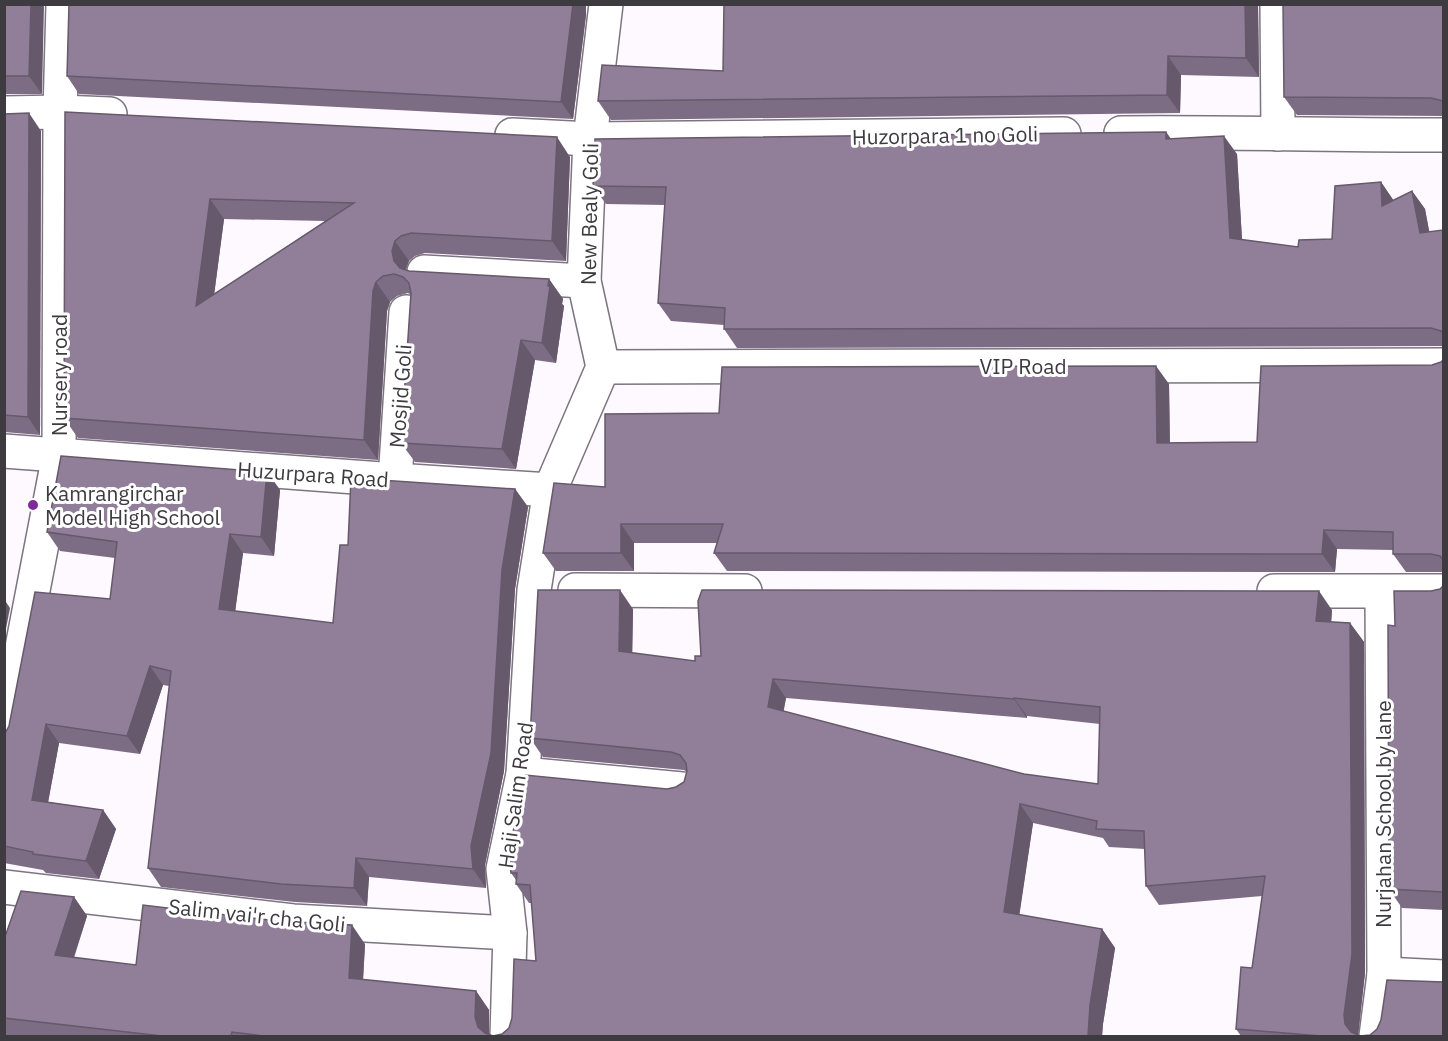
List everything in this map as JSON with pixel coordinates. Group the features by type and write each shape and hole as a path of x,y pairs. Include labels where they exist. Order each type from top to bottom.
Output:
{"street":[{"name":"Nursery road","path":"4,741 59,455 60,112 63,4"},
{"name":"New Bealy Goli","path":"603,366 584,281 590,139 606,4"},
{"path":"1277,4 1278,134"},
{"path":"4,113 60,112 142,116"},
{"name":"Huzorpara 1 no Goli","path":"484,134 590,139 1189,132 1443,135"},
{"path":"424,272 584,281"},
{"name":"Mosjid Goli","path":"395,480 406,312"},
{"name":"VIP Road","path":"603,366 1443,365"},
{"path":"603,366 550,490 534,590 773,591"},
{"name":"Huzurpara Road","path":"4,451 550,490"},
{"name":"Haji Salim Road","path":"507,1036 510,933 503,870 523,774 534,590"},
{"path":"1251,591 1443,591"},
{"name":"Nurjahan School by lane","path":"1376,1036 1384,974 1382,592"},
{"path":"523,774 682,789"},
{"name":"Salim vai'r cha Goli","path":"4,887 293,921 510,933"},
{"path":"1384,974 1443,977"}],"building":[{"path":"4,4 31,4 29,76 4,76"},
{"path":"69,4 573,4 561,102 67,76"},
{"path":"724,4 1245,4 1246,58 1168,56 1167,95 598,101 602,65 723,71"},
{"path":"1283,4 1443,4 1443,101 1431,98 1284,97"},
{"path":"65,112 557,137 552,241 411,233 395,241 392,251 394,261 400,268 409,271 549,279 542,343 521,340 502,449 401,443 411,293 409,283 403,277 394,274 383,276 376,282 373,291 364,440 64,418","holes":["210,199 354,203 196,306"]},
{"path":"29,113 28,417 4,415 4,114"},
{"path":"1166,132 1166,139 1224,136 1230,238 1298,247 1299,240 1332,239 1335,186 1381,182 1382,206 1412,191 1420,233 1443,230 1443,333 1431,328 724,329 725,308 658,303 666,187 593,186 595,139"},
{"path":"1443,360 1443,560 1440,556 1431,554 1393,554 1393,532 1324,530 1322,554 714,553 723,524 621,524 621,553 543,553 554,483 605,487 605,414 719,413 722,367 1156,366 1157,443 1257,442 1261,366 1432,365"},
{"path":"61,456 267,472 261,537 230,534 219,609 333,623 340,545 348,545 351,478 515,489 502,570 491,753 471,846 473,869 356,858 354,888 281,884 148,868 171,671 150,666 127,736 46,724 32,800 103,810 86,861 33,854 33,852 4,846 4,735 9,726 35,592 110,599 117,542 47,532"},
{"path":"1443,586 1443,892 1389,889 1388,625 1395,626 1394,591 1431,591"},
{"path":"538,590 620,590 619,651 695,661 695,656 701,656 698,601 702,590 1319,591 1316,621 1350,623 1352,954 1344,1015 1345,1024 1351,1032 1360,1036 1321,1036 1236,1029 1241,967 1252,968 1265,876 1146,886 1144,831 1096,829 1097,821 1020,804 1004,912 1102,929 1090,1005 1088,1036 493,1036 502,1034 509,1028 512,1018 514,959 536,961 530,885 516,884 517,873 511,873 509,851 525,775 667,789 684,782 687,771 686,763 680,755 671,752 530,738","holes":["773,679 1100,707 1098,784 1024,774 768,707"]},
{"path":"21,891 74,897 55,955 136,965 143,905 278,921 352,925 349,978 476,991 475,1017 478,1027 493,1036 263,1036 232,1032 231,1036 162,1036 4,1018 4,934 6,934"},
{"path":"1387,980 1443,982 1443,1036 1360,1036 1370,1035 1377,1029 1381,1020"}],"place":[{"name":"Kamrangirchar Model High School","path":"33,505"}]}
